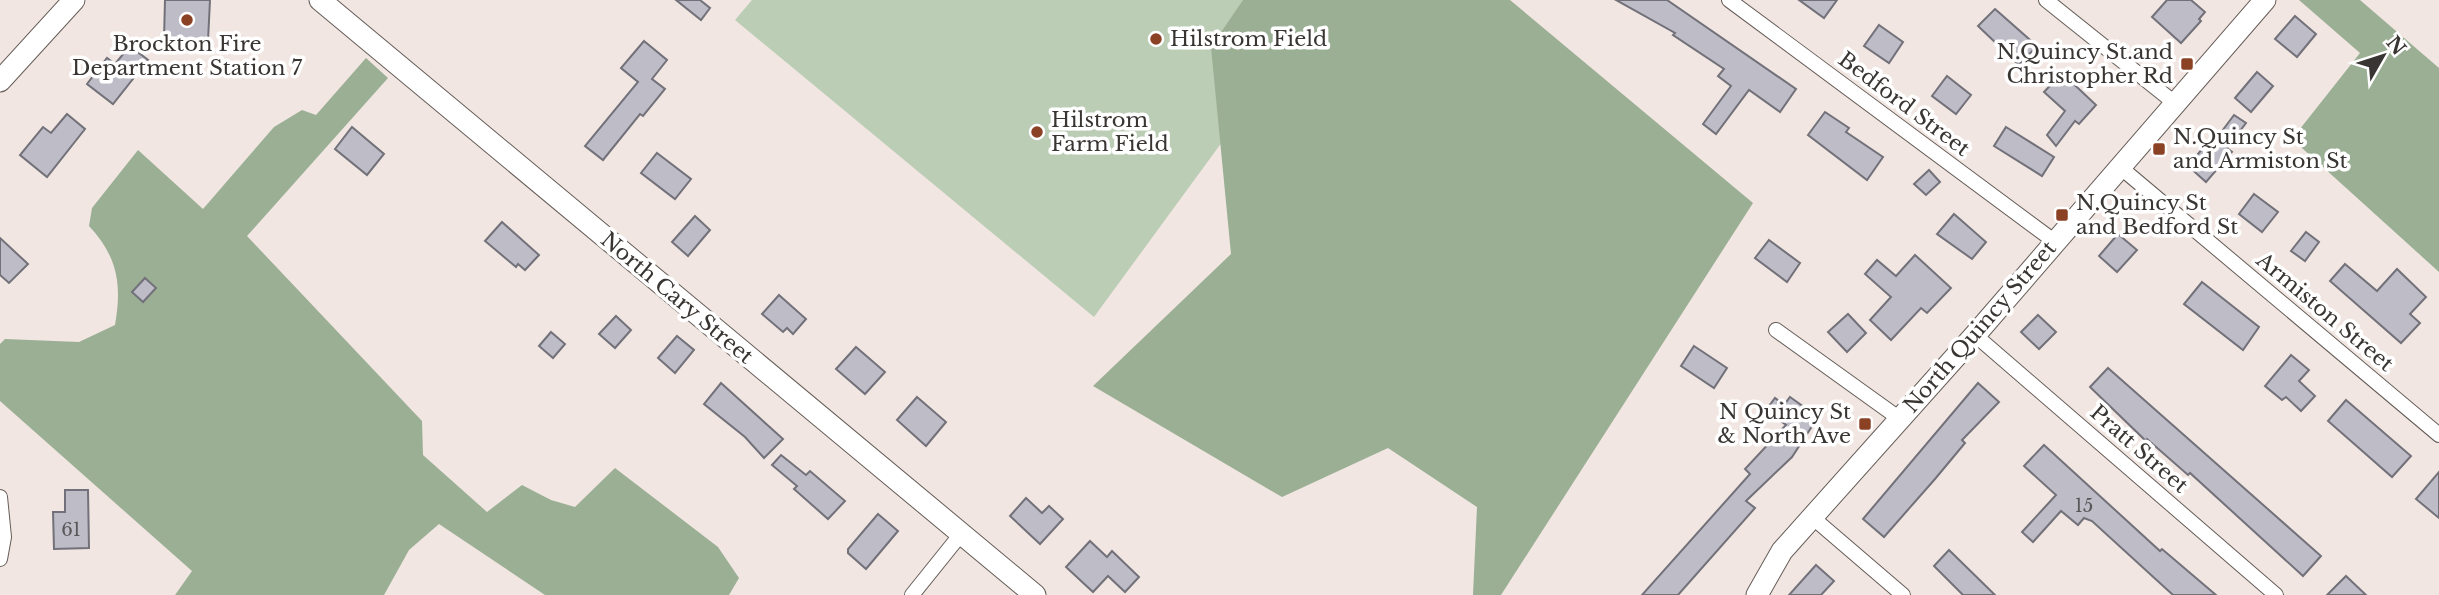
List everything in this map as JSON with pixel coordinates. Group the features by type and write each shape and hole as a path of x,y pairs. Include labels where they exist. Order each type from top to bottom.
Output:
{"main road":[{"path":"0,81 74,0"},
{"name":"North Cary Street","path":"320,0 1034,595"},
{"name":"North Quincy Street","path":"1757,595 1775,561 1812,517 1975,335 2265,0"}],"street":[{"name":"Bedford Street","path":"1729,0 2054,241"},
{"path":"2046,0 2176,104"},
{"name":"Armiston Street","path":"2120,167 2439,435"},
{"path":"1776,330 1900,419"},
{"name":"Pratt Street","path":"1975,335 2276,595"},
{"path":"0,498 4,537 0,559"},
{"path":"1812,517 1903,595"},
{"path":"912,595 961,534"}],"green space":[{"path":"752,0 1326,0 1094,317 735,20"},
{"path":"1243,0 1510,0 1753,203 1501,595 1473,595 1477,507 1388,448 1282,497 1093,386 1231,254 1211,47"},
{"path":"2299,0 2360,0 2439,68 2439,272 2292,139 2360,53"},
{"path":"366,58 388,78 247,236 422,421 423,455 487,512 522,485 551,500 575,507 615,468 718,547 739,578 729,595 545,595 439,524 409,550 384,595 175,595 192,571 0,401 0,344 5,339 79,342 115,325 118,297 116,272 106,249 89,226 92,208 138,150 203,209 274,127 302,110 316,115"}],"building":[{"name":"Brockton Fire Department Station 7","path":"165,0 210,0 208,41 164,39"},
{"path":"676,0 700,0 710,8 701,20"},
{"path":"1616,0 1667,0 1796,89 1780,112 1749,90 1716,134 1703,124 1731,86 1718,76 1724,69 1673,35 1675,33"},
{"path":"1799,0 1837,0 1824,18"},
{"path":"2167,0 2191,0 2205,12 2199,19 2201,21 2181,43 2152,17"},
{"path":"1995,9 2037,46 2019,65 1978,26"},
{"path":"2295,16 2316,34 2297,57 2275,39"},
{"path":"1879,25 1903,42 1889,63 1864,46"},
{"path":"644,41 667,60 652,79 665,89 643,116 640,114 603,160 585,146 638,82 621,68"},
{"path":"130,46 148,60 113,104 87,84 107,58 115,64"},
{"path":"2257,72 2273,86 2251,112 2235,98"},
{"path":"2062,73 2096,105 2079,124 2075,121 2056,146 2047,135 2065,111 2044,92"},
{"path":"1947,76 1971,95 1956,114 1932,96"},
{"path":"1825,112 1849,128 1846,132 1883,157 1867,180 1808,135"},
{"path":"67,114 85,129 47,177 20,155 43,127 51,133"},
{"path":"2234,115 2246,123 2227,148 2232,152 2206,182 2188,166 2213,136 2216,139"},
{"path":"352,127 384,154 367,175 335,149"},
{"path":"2006,127 2054,157 2042,176 1994,146"},
{"path":"657,153 691,179 675,199 641,173"},
{"path":"1929,170 1940,182 1926,195 1914,184"},
{"path":"2254,194 2278,212 2262,232 2239,214"},
{"path":"1954,214 1986,242 1972,259 1937,234"},
{"path":"695,216 710,230 688,256 672,242"},
{"path":"502,222 539,255 525,270 518,264 516,267 485,241"},
{"path":"2306,232 2319,242 2305,261 2291,251"},
{"path":"2118,234 2137,250 2117,272 2099,256"},
{"path":"0,238 28,264 9,283 0,275"},
{"path":"1769,240 1800,263 1787,282 1755,258"},
{"path":"1915,255 1951,288 1927,313 1921,308 1891,340 1870,320 1891,297 1865,274 1877,260 1896,276"},
{"path":"2345,264 2377,291 2397,269 2426,297 2410,314 2420,323 2401,343 2330,281"},
{"path":"145,278 156,288 143,302 132,292"},
{"path":"2202,282 2259,327 2243,350 2184,304"},
{"path":"779,295 806,319 793,334 787,328 783,332 762,314"},
{"path":"1848,314 1866,333 1847,352 1828,332"},
{"path":"2038,315 2056,332 2039,349 2021,332"},
{"path":"616,316 631,330 615,348 599,334"},
{"path":"551,332 565,344 553,358 539,346"},
{"path":"677,336 694,350 675,373 658,358"},
{"path":"1694,346 1727,368 1714,388 1681,366"},
{"path":"856,347 885,372 865,394 836,369"},
{"path":"2291,355 2309,370 2299,381 2315,396 2301,411 2286,397 2282,400 2265,386"},
{"path":"2108,368 2321,556 2303,576 2190,473 2188,475 2147,439 2146,441 2090,387"},
{"path":"721,383 783,439 764,458 745,437 704,404"},
{"path":"1978,383 1999,402 1962,440 1965,443 1884,537 1863,519"},
{"path":"917,397 946,422 926,446 897,420"},
{"path":"1790,397 1818,417 1792,457 1746,501 1755,508 1678,595 1642,595 1750,474 1745,469 1786,425 1766,410 1775,398 1784,405"},
{"path":"2346,400 2411,456 2392,477 2328,421"},
{"path":"2044,445 2160,551 2162,549 2216,595 2173,595 2092,521 2084,518 2078,525 2061,511 2033,542 2022,532 2056,495 2024,466"},
{"path":"781,455 806,475 810,471 845,501 828,519 794,489 797,486 772,465"},
{"path":"2439,472 2439,518 2416,499"},
{"path":"65,490 88,490 89,548 54,549 53,512 65,512"},
{"path":"1026,498 1042,513 1049,506 1063,519 1040,544 1010,516"},
{"path":"878,514 898,531 866,569 848,553 848,549"},
{"path":"1090,541 1107,557 1112,551 1139,577 1125,592 1108,576 1093,592 1066,567"},
{"path":"1949,550 1995,595 1963,595 1934,566"},
{"path":"1816,565 1834,581 1821,595 1789,595"},
{"path":"2346,576 2366,595 2327,595"}],"place":[{"name":"Brockton Fire Department Station 7","path":"187,20"},
{"name":"Hilstrom Field","path":"1156,39"},
{"name":"N.Quincy St.and Christopher Rd","path":"2187,64"},
{"name":"Hilstrom Farm Field","path":"1037,132"},
{"name":"N.Quincy St and Armiston St","path":"2159,149"},
{"name":"N.Quincy St and Bedford St","path":"2062,215"},
{"name":"N Quincy St & North Ave","path":"1865,424"}]}
